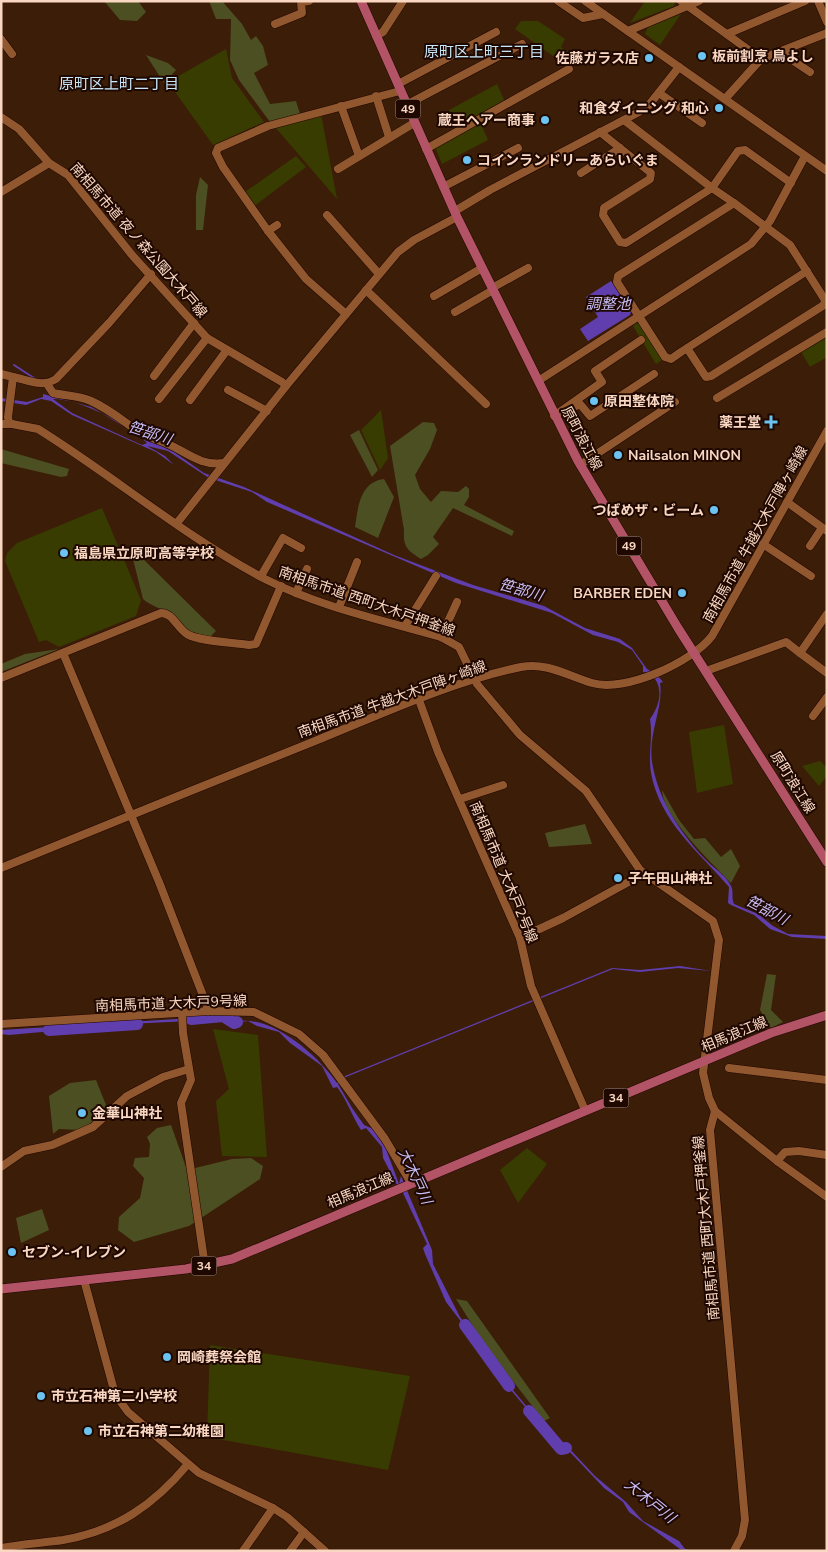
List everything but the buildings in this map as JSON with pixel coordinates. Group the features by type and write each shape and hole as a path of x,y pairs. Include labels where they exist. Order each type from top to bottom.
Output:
{"main road":[{"name":"原町浪江線","path":"360,1 380,34 414,123 430,147 447,185 456,214 580,465 695,654 827,862"},
{"name":"相馬浪江線","path":"1,1289 205,1266 257,1249 771,1033 827,1015"}],"street":[{"path":"275,24 302,13 301,2 309,1"},
{"path":"380,34 403,1"},
{"path":"558,1 583,18 603,14"},
{"path":"585,1 827,172"},
{"path":"628,31 684,4 699,1"},
{"path":"727,34 805,1"},
{"path":"818,1 827,22"},
{"path":"684,4 762,59"},
{"path":"346,314 306,279 268,231 223,167 216,150 262,128 376,96 399,87 496,32"},
{"path":"724,99 762,59 827,33"},
{"path":"1,39 12,54"},
{"path":"406,104 522,44"},
{"path":"780,52 810,72"},
{"path":"176,523 286,386 379,274 406,246 490,190 645,108 679,67"},
{"path":"430,147 570,69"},
{"path":"659,93 702,123"},
{"path":"376,96 389,137"},
{"path":"342,106 359,156"},
{"name":"南相馬市道 夜ノ森公園大木戸線","path":"1,117 19,129 49,163 68,175 122,243 207,338 286,386"},
{"path":"624,120 790,245 825,300 824,305 711,376 706,377 687,348"},
{"path":"338,169 414,123"},
{"path":"600,132 651,173 650,179 604,208 603,215 620,242 626,243 712,188 738,151 745,150 791,182"},
{"path":"447,185 518,148"},
{"path":"581,173 620,148"},
{"path":"538,381 743,250 766,227 805,156"},
{"path":"1,192 49,163"},
{"path":"734,203 618,276 617,282 664,357 671,359 807,272"},
{"path":"327,215 379,274"},
{"path":"268,231 277,225"},
{"path":"434,296 482,268"},
{"path":"455,312 528,268"},
{"path":"1,374 38,384 47,384 56,379 110,323 151,274"},
{"path":"366,290 486,404"},
{"path":"154,376 194,323"},
{"path":"717,398 827,332"},
{"path":"158,399 207,338"},
{"path":"555,417 602,382 595,371 641,340"},
{"path":"190,400 227,350"},
{"path":"555,417 580,404 590,416 654,374"},
{"path":"12,424 8,420 8,412 13,376"},
{"path":"47,384 53,393 72,395 92,401 158,442 172,446 197,460 209,464 223,465"},
{"path":"228,390 267,411"},
{"path":"580,465 675,402"},
{"name":"南相馬市道 西町大木戸押釜線","path":"1,424 38,429 176,523 261,576 281,586 339,607 441,637 459,647 475,680 520,735 582,787 643,874 706,914 716,925 718,940 703,1073 709,1098 715,1111 710,1130 745,1520 742,1536 734,1551"},
{"name":"南相馬市道 牛越大木戸陣ヶ崎線","path":"1,868 419,700 475,680 534,665 545,666 597,684 620,684 636,680 695,654 712,636 827,430"},
{"path":"787,502 824,529 810,546"},
{"path":"261,576 283,538 301,548"},
{"path":"763,544 811,576"},
{"path":"339,607 357,562"},
{"path":"296,593 307,569"},
{"path":"405,626 436,576"},
{"path":"1,678 155,615 165,613 170,615 178,626 192,636 249,645 256,644 281,586"},
{"path":"441,637 456,602"},
{"path":"800,654 827,614"},
{"path":"706,671 786,642 827,673"},
{"path":"63,653 209,1011"},
{"path":"814,716 827,697"},
{"name":"南相馬市道 大木戸2号線","path":"419,700 442,761 520,938 531,986 585,1110"},
{"path":"460,799 503,785"},
{"path":"520,938 563,918 643,874"},
{"name":"南相馬市道 大木戸9号線","path":"1,1024 251,1010 286,1027 311,1043 334,1068 384,1139 409,1184"},
{"path":"182,1013 191,1083 181,1103 205,1266"},
{"path":"729,1068 827,1080"},
{"path":"1,1167 24,1151 52,1145 92,1127 127,1096 163,1077 189,1069"},
{"path":"715,1111 776,1161 827,1197"},
{"path":"776,1161 785,1152 799,1151 827,1155"},
{"path":"84,1280 115,1394 128,1412 208,1479 273,1508 304,1532 323,1550"},
{"path":"1,1548 62,1540 113,1525 132,1516 168,1488 188,1464"},
{"path":"243,1551 273,1508"},
{"path":"290,1551 304,1532"}],"shaded area":[{"path":"645,1 675,1 674,6 630,23"},
{"path":"681,14 660,45 645,34 648,27"},
{"path":"521,21 538,21 565,39 561,47 569,53 560,61 515,29"},
{"path":"226,49 232,78 264,122 213,145 168,82"},
{"path":"497,84 505,102 459,128 449,110"},
{"path":"321,114 337,199 275,127"},
{"path":"480,122 488,140 442,164 435,147"},
{"path":"296,156 306,167 253,207 245,192"},
{"path":"636,323 641,325 662,360 656,364 633,326"},
{"path":"827,334 827,357 810,367 800,350"},
{"path":"381,410 388,458 380,470 361,430"},
{"path":"102,508 141,600 136,616 59,647 46,640 39,642 5,561 7,553 17,543"},
{"path":"724,725 733,784 697,793 689,732"},
{"path":"820,761 827,768 827,776 819,786 802,766"},
{"path":"213,1029 258,1035 267,1157 222,1156 216,1101 229,1089"},
{"path":"527,1148 547,1164 518,1203 500,1170"},
{"path":"210,1345 410,1376 388,1470 207,1437"}],"green space":[{"path":"104,1 138,1 146,12 137,21 120,20"},
{"path":"209,1 222,1 242,24 251,40 256,36 263,46 268,65 254,73 270,104 296,101 300,114 270,122 239,80 230,60 231,19 216,19"},
{"path":"146,55 168,63 176,70 164,83"},
{"path":"200,177 208,185 203,230 196,230 196,195"},
{"path":"423,422 434,423 437,430 430,449 415,475 420,489 431,502 441,491 458,492 466,486 469,489 469,497 464,505 514,531 512,536 453,508 433,537 439,544 428,555 421,559 407,548 404,540 390,446"},
{"path":"359,430 378,470 372,477 350,435"},
{"path":"1,449 69,469 67,476 61,477 1,463"},
{"path":"384,479 394,497 378,538 355,527 359,504 365,490 376,481"},
{"path":"140,556 216,631 210,637 189,632 170,614 143,599 133,559"},
{"path":"59,649 1,672 1,664 25,654"},
{"path":"662,790 679,820 694,839 705,838 721,857 731,849 740,866 731,883 679,826 664,801"},
{"path":"585,824 592,844 549,847 545,833"},
{"path":"767,974 776,975 771,1010 783,1022 771,1028 760,1010"},
{"path":"96,1080 108,1110 81,1130 59,1129 53,1134 49,1096 70,1083"},
{"path":"171,1125 187,1170 232,1159 251,1158 263,1166 260,1179 189,1226 134,1242 118,1230 119,1217 140,1198 144,1178 133,1166 135,1158 149,1157 150,1144 147,1137 157,1128"},
{"path":"42,1209 49,1230 21,1243 16,1218"},
{"path":"456,1299 467,1301 550,1418 544,1421 485,1345"}],"water":[{"name":"調整池","path":"611,281 631,312 630,315 588,341 580,329 598,317 586,297"},
{"path":"43,394 91,407 101,413 89,407 53,399 72,413 142,445 147,443 135,433 174,452 204,473 244,487 394,555 473,585 544,606 585,628 620,639 632,648 647,669 656,674 663,682 660,683 660,701 652,740 652,762 664,802 678,826 704,858 729,882 732,888 734,904 758,914 773,926 788,934 827,936 827,939 792,937 770,929 754,915 728,903 729,887 682,835 672,821 656,791 650,766 650,719 658,702 658,684 650,673 643,672 643,666 632,650 618,642 593,635 552,613 456,583 267,502 252,492 209,478 168,451 147,446 165,456 174,465 156,452 72,415 51,401 41,399 26,405 1,401 1,398 27,402 43,397"},
{"path":"680,966 711,971 678,968 640,972 613,969 346,1077 338,1084 364,1125 373,1129 386,1149 399,1184 401,1176 432,1250 433,1264 460,1317 487,1352 488,1360 562,1449 566,1445 595,1476 626,1502 643,1521 679,1541 685,1549 693,1551 680,1549 629,1512 623,1502 604,1488 568,1450 561,1449 487,1362 476,1341 446,1302 423,1248 427,1244 403,1193 383,1158 382,1147 366,1128 361,1130 341,1092 337,1087 333,1088 322,1066 290,1043 279,1032 257,1026 248,1021 278,1030 292,1039 306,1049 329,1072 337,1083 345,1076 612,968 640,970"},
{"path":"225,1016 235,1022 248,1021 235,1023 225,1018 111,1025 74,1030 70,1026 64,1030 9,1035 1,1034 1,1030"}],"waterway":[{"name":"笹部川","path":"14,365 37,380"},
{"name":"大木戸川","path":"191,1019 223,1016 234,1023 237,1022"},
{"name":"大木戸川","path":"49,1030 137,1024"},
{"name":"大木戸川","path":"465,1325 509,1386"},
{"name":"大木戸川","path":"529,1411 561,1449 566,1448"}],"place":[{"name":"板前割烹 鳥よし","path":"702,56"},
{"name":"佐藤ガラス店","path":"649,58"},
{"name":"和食ダイニング 和心","path":"719,108"},
{"name":"蔵王ヘアー商事","path":"545,120"},
{"name":"コインランドリーあらいぐま","path":"467,160"},
{"name":"原田整体院","path":"594,401"},
{"name":"薬王堂","path":"771,422"},
{"name":"Nailsalon MINON","path":"618,455"},
{"name":"つばめザ・ビーム","path":"714,510"},
{"name":"福島県立原町高等学校","path":"64,553"},
{"name":"BARBER EDEN","path":"682,593"},
{"name":"子午田山神社","path":"618,878"},
{"name":"金華山神社","path":"82,1113"},
{"name":"セブン-イレブン","path":"12,1252"},
{"name":"岡崎葬祭会館","path":"167,1357"},
{"name":"市立石神第二小学校","path":"41,1396"},
{"name":"市立石神第二幼稚園","path":"88,1431"}],"district":[{"name":"原町区上町三丁目","path":"484,52"},
{"name":"原町区上町二丁目","path":"119,84"}]}
